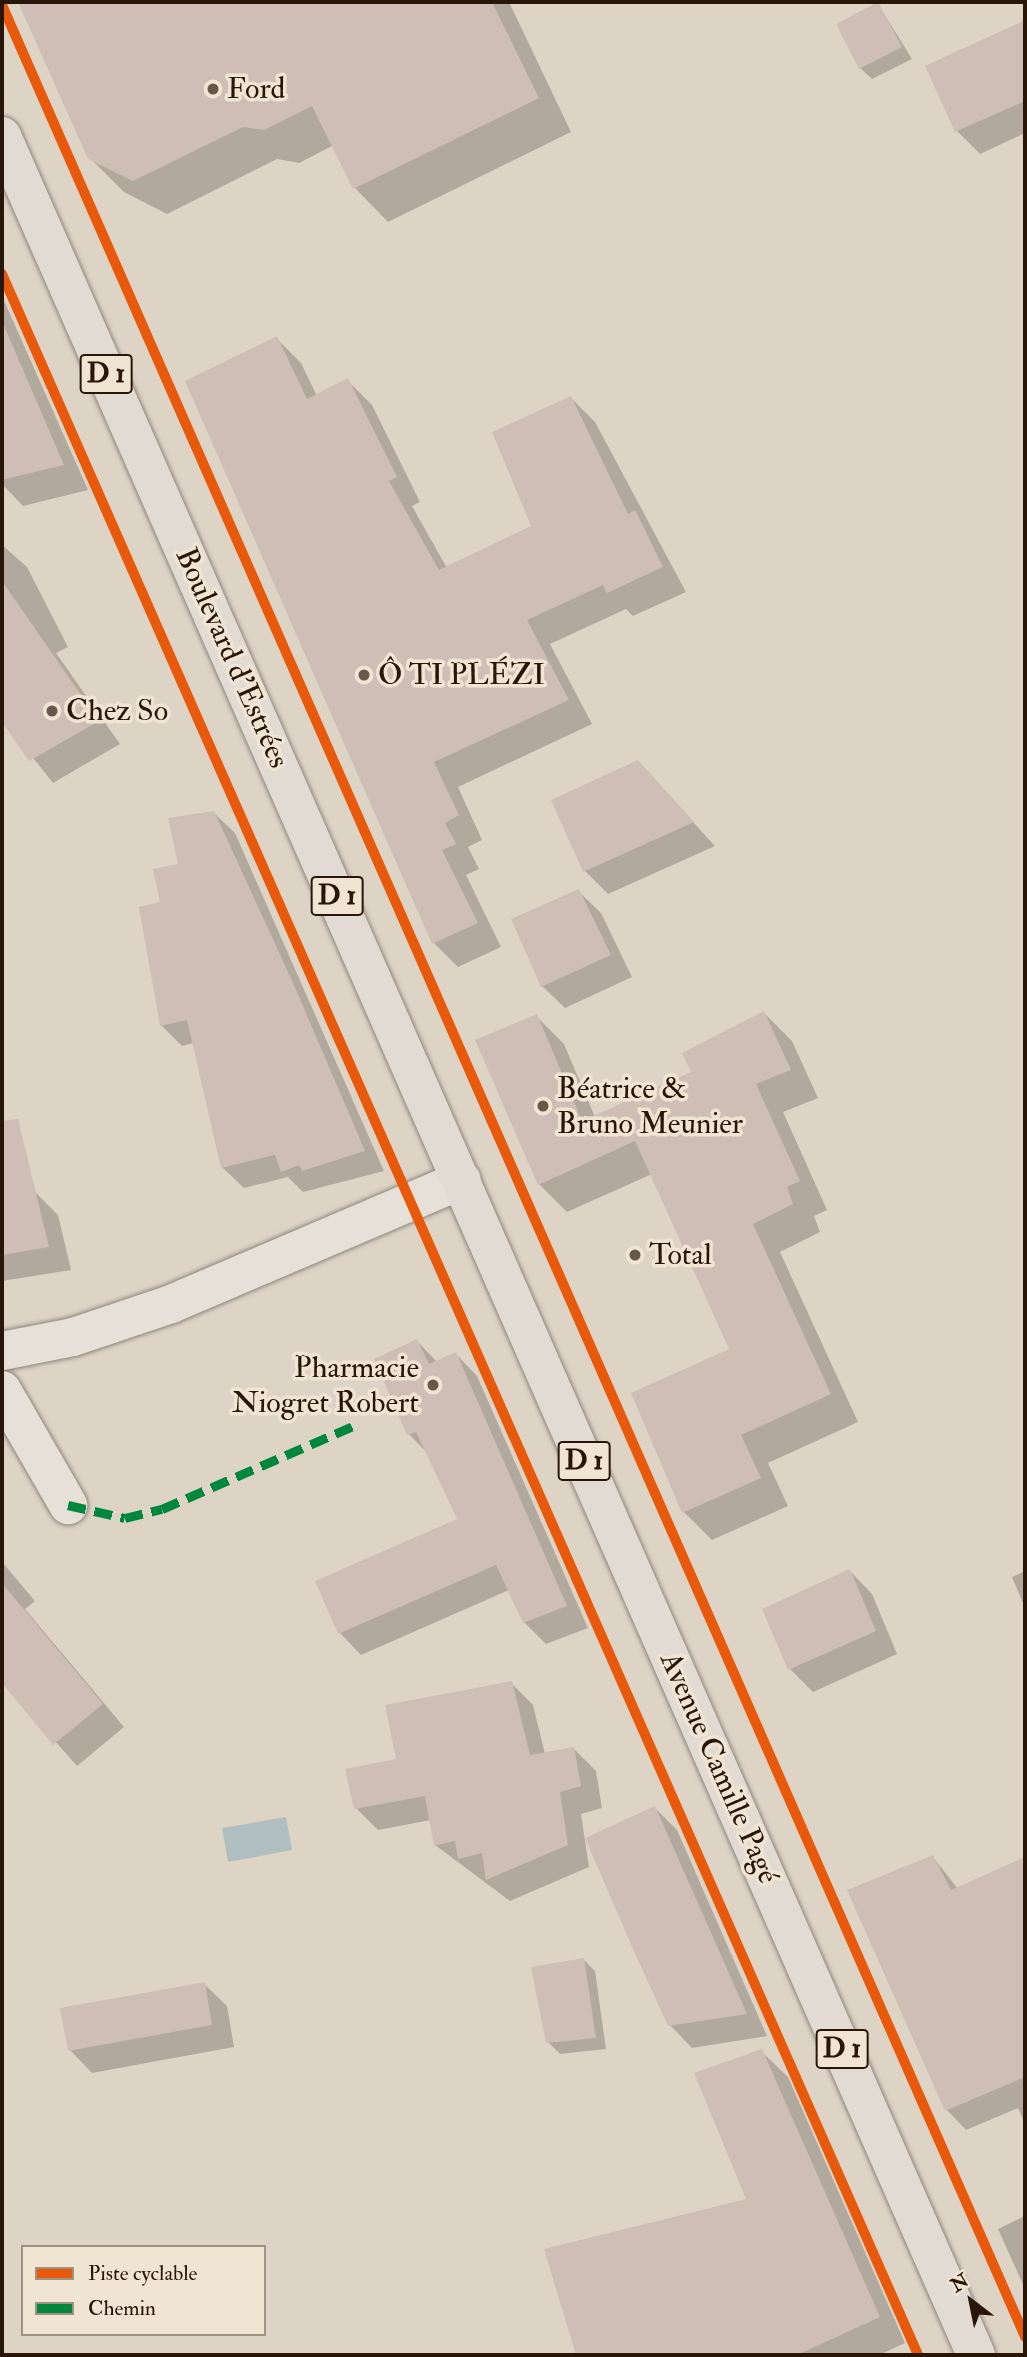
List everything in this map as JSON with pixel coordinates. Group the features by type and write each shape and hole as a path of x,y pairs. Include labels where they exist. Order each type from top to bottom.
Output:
{"main road":[{"name":"Boulevard d'Estrées","path":"2,136 462,1180"},
{"name":"Avenue Camille Pagé","path":"462,1180 976,2355"}],"street":[{"path":"2,1351 74,1337 171,1304 462,1180"},
{"path":"2,1390 68,1505"}],"shaded area":[{"path":"286,1817 292,1850 228,1862 222,1828"}],"building":[{"path":"18,2 492,2 539,98 353,189 312,106 264,130 243,127 133,181 88,159"},
{"path":"878,2 902,47 859,69 836,24"},
{"path":"1025,20 1025,101 955,132 925,66"},
{"path":"2,321 64,465 2,480"},
{"path":"277,336 307,399 348,378 397,477 389,481 439,570 531,526 492,432 571,396 628,514 635,510 663,567 607,593 603,585 527,620 569,700 434,762 459,815 445,823 456,844 442,850 478,923 432,944 185,381"},
{"path":"2,581 99,721 29,761 2,722"},
{"path":"638,760 694,822 583,872 551,800"},
{"path":"214,811 294,985 365,1151 302,1171 299,1165 281,1172 275,1155 221,1168 187,1020 160,1026 139,907 160,902 153,869 178,864 168,818"},
{"path":"579,889 611,955 541,987 511,919"},
{"path":"764,1011 791,1070 756,1084 800,1181 787,1187 793,1204 753,1224 831,1394 741,1435 761,1478 682,1513 631,1393 729,1349 635,1141 538,1185 475,1040 537,1014 582,1121 691,1072 682,1053"},
{"path":"18,1119 49,1247 2,1255 2,1121"},
{"path":"417,1339 429,1364 456,1352 567,1606 523,1623 496,1565 338,1634 315,1581 457,1519 416,1432 407,1435 374,1359"},
{"path":"850,1569 876,1631 788,1670 762,1609"},
{"path":"2,1583 103,1704 53,1745 2,1683"},
{"path":"512,1681 530,1755 574,1747 581,1786 560,1792 568,1845 486,1880 482,1853 458,1859 455,1841 434,1846 425,1796 354,1809 345,1769 396,1759 385,1705"},
{"path":"655,1806 747,2014 668,2026 633,1949 585,1838"},
{"path":"933,1855 951,1890 1025,1857 1025,2077 945,2111 847,1890"},
{"path":"584,1958 596,2038 546,2043 531,1967"},
{"path":"205,1982 212,2025 68,2051 60,2008"},
{"path":"762,2049 880,2317 797,2355 576,2355 544,2249 746,2199 694,2073"}],"marked path":[{"path":"68,1505 125,1518 162,1509 355,1425"}],"cycle path":[{"path":"2,5 1025,2337"},
{"path":"2,274 918,2355"}],"place":[{"name":"Ford","path":"213,89"},
{"name":"Ô TI PLÉZI","path":"364,675"},
{"name":"Chez So","path":"52,711"},
{"name":"Béatrice & Bruno Meunier","path":"543,1106"},
{"name":"Total","path":"635,1255"},
{"name":"Pharmacie Niogret Robert","path":"433,1385"}]}
